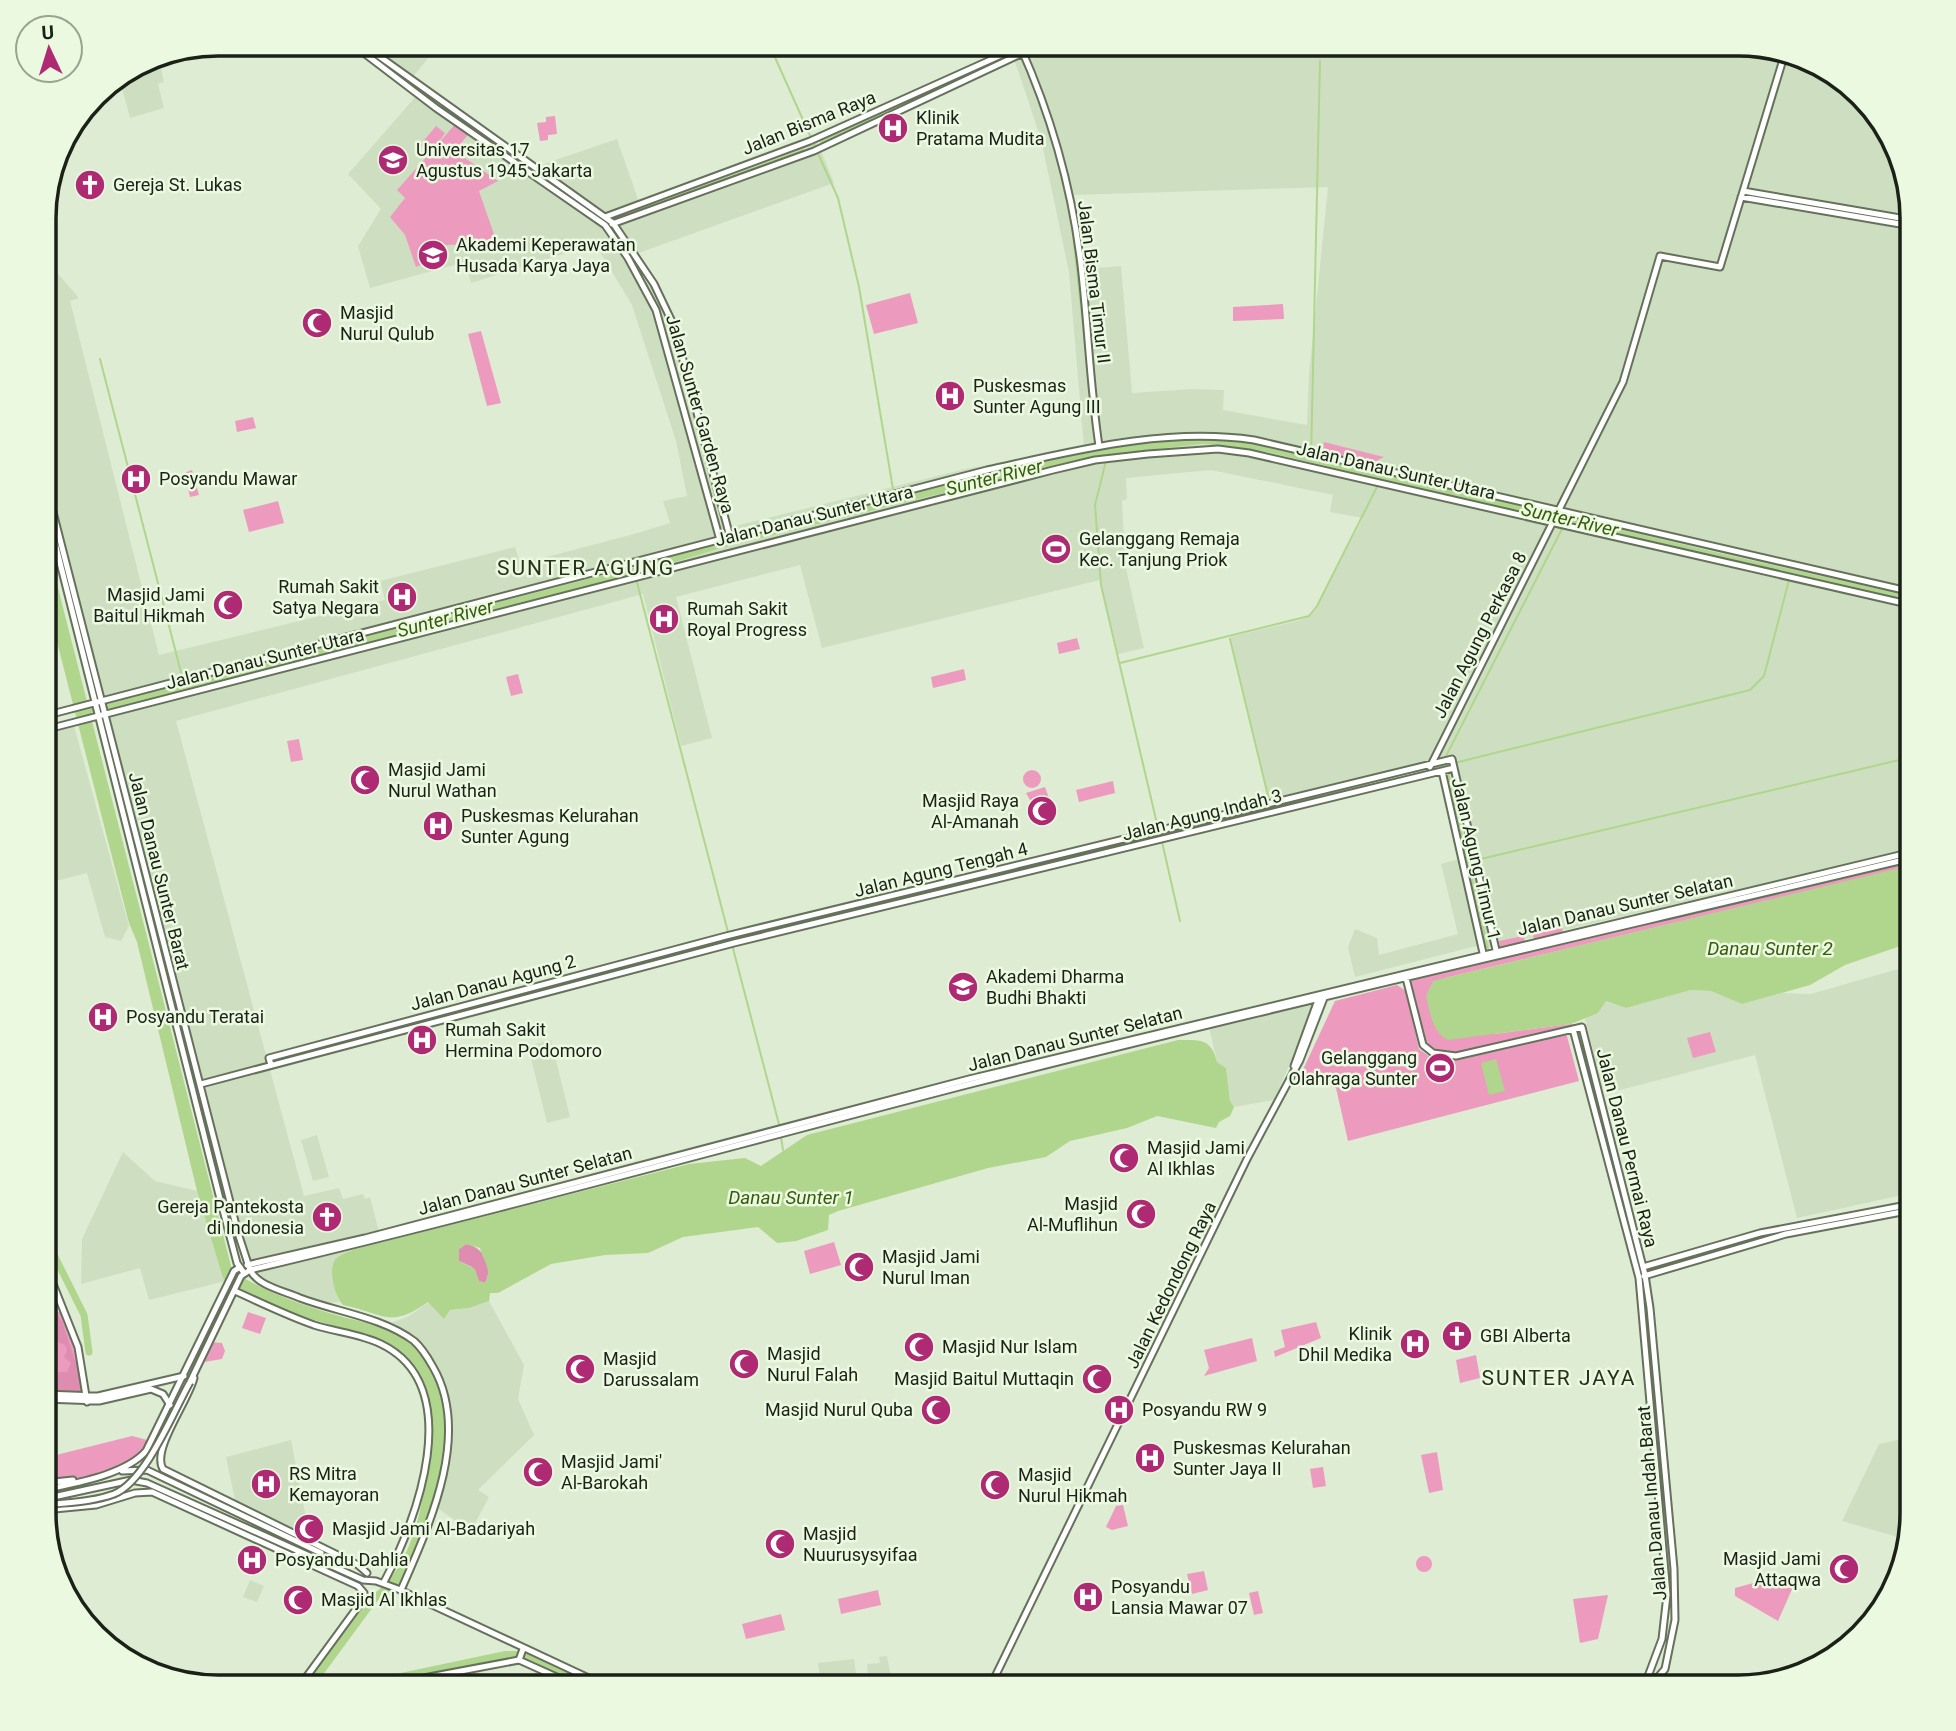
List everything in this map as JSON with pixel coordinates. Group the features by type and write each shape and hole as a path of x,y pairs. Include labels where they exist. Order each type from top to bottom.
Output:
{"street":[{"name":"Jalan Sunter Garden Raya","path":"368,56 433,106 598,219 621,240 646,289 663,332 726,538"},
{"path":"379,56 614,223 621,240 654,284 674,326 726,538"},
{"name":"Jalan Bisma Raya","path":"598,219 812,141 997,56"},
{"name":"Jalan Bisma Raya","path":"605,225 816,150 1017,56"},
{"name":"Jalan Bisma Timur II","path":"1022,56 1051,124 1074,222 1098,446"},
{"path":"1781,62 1742,194 1900,223"},
{"name":"Jalan Agung Perkasa 8","path":"1430,764 1555,522 1626,374 1660,256 1720,267 1742,194"},
{"path":"1859,214 1900,219"},
{"name":"Jalan Danau Sunter Utara","path":"56,727 635,579 869,508 1090,447 1221,435 1311,452 1559,512 1900,589"},
{"name":"Jalan Danau Sunter Utara","path":"56,713 726,538 1097,459 1218,449 1379,481 1900,602"},
{"name":"Jalan Danau Sunter Barat","path":"56,524 76,603 96,703 96,716 237,1269"},
{"name":"Jalan Danau Sunter Barat","path":"56,550 96,703 105,713 247,1272"},
{"path":"69,605 76,603"},
{"path":"353,636 357,649"},
{"path":"1430,764 1432,773"},
{"name":"Jalan Agung Indah 3","path":"1156,831 1430,764 1450,764"},
{"name":"Jalan Agung Indah 3","path":"957,888 1432,773 1443,770 1450,764"},
{"name":"Jalan Agung Timur 1","path":"1450,764 1476,864 1494,952"},
{"name":"Jalan Agung Timur 1","path":"1443,770 1485,955"},
{"name":"Jalan Agung Tengah 4","path":"729,936 1156,831"},
{"name":"Jalan Danau Sunter Selatan","path":"1686,908 1900,855"},
{"name":"Jalan Danau Sunter Selatan","path":"1289,1004 1406,978 1494,952 1900,861"},
{"name":"Jalan Agung Tengah 4","path":"732,944 957,888"},
{"name":"Jalan Danau Agung 2","path":"274,1064 276,1056 729,936"},
{"name":"Jalan Danau Agung 2","path":"201,1084 732,944"},
{"name":"Jalan Danau Sunter Selatan","path":"237,1269 247,1272 370,1237 780,1132 1485,955"},
{"path":"1406,978 1423,1045 1438,1055 1456,1056 1573,1029"},
{"name":"Jalan Kedondong Raya","path":"996,1675 1293,1069 1302,1056 1321,999"},
{"name":"Jalan Danau Permai Raya","path":"1582,1027 1641,1272 1573,1029 1582,1027"},
{"path":"1641,1272 1760,1233 1900,1206"},
{"path":"1641,1272 1817,1227 1900,1212"},
{"path":"1760,1233 1762,1241"},
{"path":"112,1472 138,1459 151,1441 226,1286 237,1269"},
{"path":"56,1504 100,1498 127,1486 145,1464 247,1272 260,1281 332,1311 388,1326 415,1343 425,1353 442,1382 449,1416 449,1437 432,1519 400,1590"},
{"name":"Jalan Danau Indah Barat","path":"1641,1272 1666,1489 1675,1620 1665,1669 1660,1675"},
{"name":"Jalan Danau Indah Barat","path":"1641,1272 1667,1604 1662,1639 1648,1675"},
{"path":"56,1290 83,1364 87,1399"},
{"path":"236,1290 313,1325 381,1344 404,1361 418,1383 427,1407 429,1428 422,1488 411,1527 385,1583"},
{"path":"196,1370 193,1384 163,1447 159,1461 163,1469 301,1542 368,1573"},
{"path":"87,1399 184,1376"},
{"path":"56,1397 87,1399 151,1389 163,1394 170,1405"},
{"path":"151,1441 154,1448 163,1447"},
{"path":"56,1487 112,1472 137,1469 158,1475 231,1513 358,1565 376,1581"},
{"path":"147,1482 163,1469"},
{"path":"178,1478 180,1486"},
{"path":"56,1502 131,1480 147,1482 199,1506 292,1556 358,1586 364,1594 307,1675"},
{"path":"56,1482 76,1481"},
{"path":"56,1505 96,1505 135,1493 152,1492 363,1580 385,1583 581,1675"},
{"path":"199,1506 202,1498"},
{"path":"231,1513 239,1509"},
{"path":"292,1556 303,1554"},
{"path":"333,1567 337,1560"},
{"path":"519,1660 522,1649"},
{"path":"434,1675 519,1660 552,1675"}],"shaded area":[{"path":"374,56 430,56 411,79"},
{"path":"1013,56 1749,56 1800,68 1837,89 1867,119 1878,137 1888,156 1900,207 1900,587 1467,485 1458,504 1900,607 1900,852 1482,949 1480,945 1355,977 1348,947 1355,929 1377,938 1379,955 1458,934 1441,864 1462,858 1440,766 1271,808 1230,637 1301,620 1314,612 1363,518 1330,512 1333,495 1211,470 1126,478 1127,499 1122,501 1125,564 1144,648 1118,654 1100,580 822,648 800,565 676,597 712,738 681,746 643,594 176,721 304,1196 339,1188 343,1199 363,1194 365,1199 370,1197 382,1244 356,1249 336,1293 339,1302 321,1304 261,1279 244,1249 56,512 56,271 79,298 70,301 159,655 385,600 380,581 515,547 520,564 634,534 670,523 663,501 687,496 676,441 632,305 595,244 471,283 465,262 370,288 358,246 381,209 348,174 417,95 526,170 617,139 639,202 816,138 834,183 636,254 674,326 727,528 965,469 1084,448 1069,272 1041,139","holes":["1328,187 1309,374 1307,425 1223,410 1224,390 1132,393 1121,266 1085,269 1074,195"]},
{"path":"161,67 164,82 158,84 164,108 130,118 122,87"},
{"path":"555,116 557,134 548,135 548,140 540,141 537,123 546,122 546,117"},
{"path":"457,122 470,132 455,151 498,181 479,191 497,243 447,245 420,251 423,264 416,267 405,235 390,217 405,198 397,190 430,153 420,145 436,126 445,133 437,145"},
{"path":"910,293 918,323 874,334 866,305"},
{"path":"1283,304 1284,319 1233,321 1233,307"},
{"path":"481,331 501,403 487,406 468,334"},
{"path":"253,417 256,428 237,432 235,421"},
{"path":"1324,442 1384,457 1370,464 1323,453"},
{"path":"192,470 199,495 190,497 184,473"},
{"path":"278,501 284,523 249,532 243,510"},
{"path":"1077,638 1080,649 1059,654 1057,643"},
{"path":"964,669 966,680 933,688 931,677"},
{"path":"518,674 523,693 511,696 506,677"},
{"path":"74,726 129,926 121,941 105,937 87,873 56,881 56,730"},
{"path":"299,739 303,760 291,762 287,741"},
{"path":"1032,770 1038,773 1041,779 1038,785 1032,788 1026,785 1023,779 1026,773"},
{"path":"1113,781 1115,793 1079,802 1076,790"},
{"path":"1045,787 1050,801 1037,798 1032,809 1028,807 1030,800 1026,793"},
{"path":"1900,861 1900,869 1895,870 1445,978 1494,1034 1571,1024 1582,1027 1456,1056 1426,1050 1406,978 1765,886 1766,892"},
{"path":"1562,927 1563,934 1534,941 1533,934"},
{"path":"1523,936 1526,943 1500,949 1499,941"},
{"path":"1900,968 1900,1196 1797,1218 1755,1055 1620,1090 1602,1088 1585,1018 1598,1013 1605,1001 1626,1008 1691,990 1711,991 1742,1004 1783,993 1811,994"},
{"name":"Gelanggang Olahraga Sunter","path":"1397,985 1406,991 1419,1049 1433,1059 1446,1062 1563,1034 1567,1036 1579,1081 1348,1141 1336,1088 1301,1074 1335,1001"},
{"path":"1318,1000 1274,1100 1234,1107 1230,1101 1226,1068 1217,1062 1209,1027"},
{"path":"1710,1032 1716,1052 1693,1058 1687,1038"},
{"path":"551,1040 570,1117 547,1123 528,1046"},
{"path":"317,1135 329,1177 313,1181 301,1140"},
{"path":"123,1152 155,1181 197,1191 226,1281 149,1300 140,1268 81,1284 82,1239"},
{"path":"834,1242 841,1265 810,1274 804,1251"},
{"path":"466,1244 478,1249 486,1259 488,1277 485,1283 479,1281 472,1267 459,1261 459,1249"},
{"path":"489,1301 524,1365 518,1399 534,1435 478,1490 489,1497 471,1531 434,1506 445,1439 415,1347 381,1327 409,1316 429,1302 450,1310 469,1308"},
{"path":"56,1311 67,1315 74,1334 87,1397 56,1389"},
{"path":"248,1312 266,1318 260,1334 242,1328"},
{"path":"56,1313 62,1321 75,1361 79,1365 83,1387 80,1394 65,1397 56,1392 56,1383 58,1372 67,1372 71,1363 64,1357 67,1350 65,1345 56,1342"},
{"path":"1316,1322 1321,1338 1275,1357 1274,1351 1285,1347 1281,1330"},
{"path":"1252,1338 1257,1361 1204,1376 1209,1368 1204,1350"},
{"path":"211,1342 222,1343 225,1351 222,1359 204,1362 203,1358"},
{"path":"1476,1355 1480,1378 1460,1383 1456,1360"},
{"path":"132,1436 151,1441 143,1453 118,1469 73,1481 56,1483 56,1455"},
{"name":"RS Mitra Kemayoran","path":"291,1440 306,1518 294,1534 236,1505 226,1457"},
{"path":"1900,1440 1898,1537 1842,1521 1879,1444"},
{"path":"1437,1452 1443,1490 1429,1493 1421,1455"},
{"path":"1323,1467 1326,1486 1313,1488 1310,1469"},
{"path":"1123,1505 1128,1526 1112,1530 1106,1527 1116,1506"},
{"path":"1421,1556 1427,1556 1432,1564 1430,1570 1421,1572 1416,1567 1416,1561"},
{"path":"1204,1571 1208,1590 1192,1594 1187,1574"},
{"path":"1783,1575 1793,1587 1778,1621 1735,1596 1735,1588"},
{"path":"250,1580 264,1586 257,1602 243,1597"},
{"path":"878,1590 881,1605 841,1614 838,1599"},
{"path":"1258,1591 1263,1613 1254,1615 1249,1593"},
{"path":"1608,1595 1598,1639 1580,1643 1573,1599"},
{"path":"781,1614 785,1630 746,1639 742,1624"},
{"path":"887,1656 891,1675 868,1675 867,1664 880,1663 879,1657"},
{"path":"854,1659 856,1675 820,1675 818,1663"}],"water":[{"path":"56,580 232,1270 284,1298 381,1327 415,1348 435,1375 444,1408 444,1444 438,1482 401,1586 392,1587 395,1588 378,1600 323,1675 311,1675 370,1596 391,1578 412,1538 427,1472 432,1425 430,1403 424,1382 412,1364 395,1348 371,1337 279,1308 243,1292 223,1278 197,1191 137,942 129,923 56,638"},
{"name":"Danau Sunter 2","path":"1900,868 1900,946 1845,965 1810,985 1742,1004 1711,991 1691,990 1626,1008 1606,1001 1598,1013 1571,1024 1448,1040 1438,1032 1430,1015 1426,996 1433,981"},
{"name":"Danau Sunter 1","path":"1178,1040 1208,1044 1217,1062 1226,1068 1230,1101 1234,1107 1230,1116 1219,1122 1216,1128 1157,1116 1127,1128 1070,1141 1046,1157 988,1168 838,1211 829,1215 828,1230 796,1241 777,1243 758,1227 683,1237 648,1253 605,1255 551,1264 498,1293 490,1293 489,1301 469,1308 450,1310 444,1319 428,1302 404,1315 379,1315 343,1305 335,1290 332,1271 335,1260 356,1249 689,1164 745,1158 761,1166 807,1135","holes":["466,1244 480,1248 488,1269 485,1283 479,1281 475,1269 459,1261 459,1249"]},
{"path":"1496,1059 1505,1091 1489,1095 1481,1063"},
{"path":"505,1651 521,1651 573,1675 558,1675 519,1657 428,1675 391,1675"}],"waterway":[{"path":"774,56 838,198 859,287 893,489"},
{"path":"821,142 1008,56"},
{"path":"1311,458 1320,61"},
{"path":"1026,66 1043,113"},
{"path":"614,219 803,150"},
{"path":"1071,216 1096,444"},
{"path":"663,310 671,327 693,408"},
{"path":"100,359 182,676"},
{"name":"Sunter River","path":"84,712 634,571 722,544 1086,454 1204,440 1270,449 1900,597"},
{"path":"1106,461 1095,505 1101,585 1158,828"},
{"path":"1120,663 1309,616 1317,606 1383,475"},
{"name":"Sunter River","path":"895,498 896,502"},
{"path":"1445,758 1567,519"},
{"path":"634,571 728,932"},
{"path":"1434,768 1750,690 1764,676 1789,580"},
{"path":"1230,639 1269,800"},
{"path":"1468,862 1900,760"},
{"path":"1448,773 1488,949"},
{"path":"1160,833 1180,921"},
{"path":"730,937 780,1128"},
{"path":"781,1137 783,1150"},
{"path":"56,1259 84,1315 89,1352"}],"place":[{"name":"Klinik Pratama Mudita","path":"893,128"},
{"name":"Universitas 17 Agustus 1945 Jakarta","path":"393,160"},
{"name":"Gereja St. Lukas","path":"90,185"},
{"name":"Akademi Keperawatan Husada Karya Jaya","path":"433,255"},
{"name":"Masjid Nurul Qulub","path":"317,323"},
{"name":"Puskesmas Sunter Agung III","path":"950,396"},
{"name":"Posyandu Mawar","path":"136,479"},
{"name":"Gelanggang Remaja Kec. Tanjung Priok","path":"1056,549"},
{"name":"Rumah Sakit Satya Negara","path":"402,597"},
{"name":"Masjid Jami Baitul Hikmah","path":"228,605"},
{"name":"Rumah Sakit Royal Progress","path":"664,619"},
{"name":"Masjid Jami Nurul Wathan","path":"365,780"},
{"name":"Masjid Raya Al-Amanah","path":"1042,811"},
{"name":"Puskesmas Kelurahan Sunter Agung","path":"438,826"},
{"name":"Akademi Dharma Budhi Bhakti","path":"963,987"},
{"name":"Posyandu Teratai","path":"103,1017"},
{"name":"Rumah Sakit Hermina Podomoro","path":"422,1040"},
{"name":"Gelanggang Olahraga Sunter","path":"1440,1068"},
{"name":"Masjid Jami Al Ikhlas","path":"1124,1158"},
{"name":"Masjid Al-Muflihun","path":"1141,1214"},
{"name":"Gereja Pantekosta di Indonesia","path":"327,1217"},
{"name":"Masjid Jami Nurul Iman","path":"859,1267"},
{"name":"GBI Alberta","path":"1457,1336"},
{"name":"Klinik Dhil Medika","path":"1415,1344"},
{"name":"Masjid Nur Islam","path":"919,1347"},
{"name":"Masjid Nurul Falah","path":"744,1364"},
{"name":"Masjid Darussalam","path":"580,1369"},
{"name":"Masjid Baitul Muttaqin","path":"1097,1379"},
{"name":"Masjid Nurul Quba","path":"936,1410"},
{"name":"Posyandu RW 9","path":"1119,1410"},
{"name":"Puskesmas Kelurahan Sunter Jaya II","path":"1150,1458"},
{"name":"Masjid Jami' Al-Barokah","path":"538,1472"},
{"name":"RS Mitra Kemayoran","path":"266,1484"},
{"name":"Masjid Nurul Hikmah","path":"995,1485"},
{"name":"Masjid Jami Al-Badariyah","path":"309,1529"},
{"name":"Masjid Nuurusysyifaa","path":"780,1544"},
{"name":"Posyandu Dahlia","path":"252,1560"},
{"name":"Masjid Jami Attaqwa","path":"1844,1569"},
{"name":"Posyandu Lansia Mawar 07","path":"1088,1597"},
{"name":"Masjid Al Ikhlas","path":"298,1600"}],"district":[{"name":"SUNTER AGUNG","path":"586,568"},
{"name":"SUNTER JAYA","path":"1559,1378"}]}
